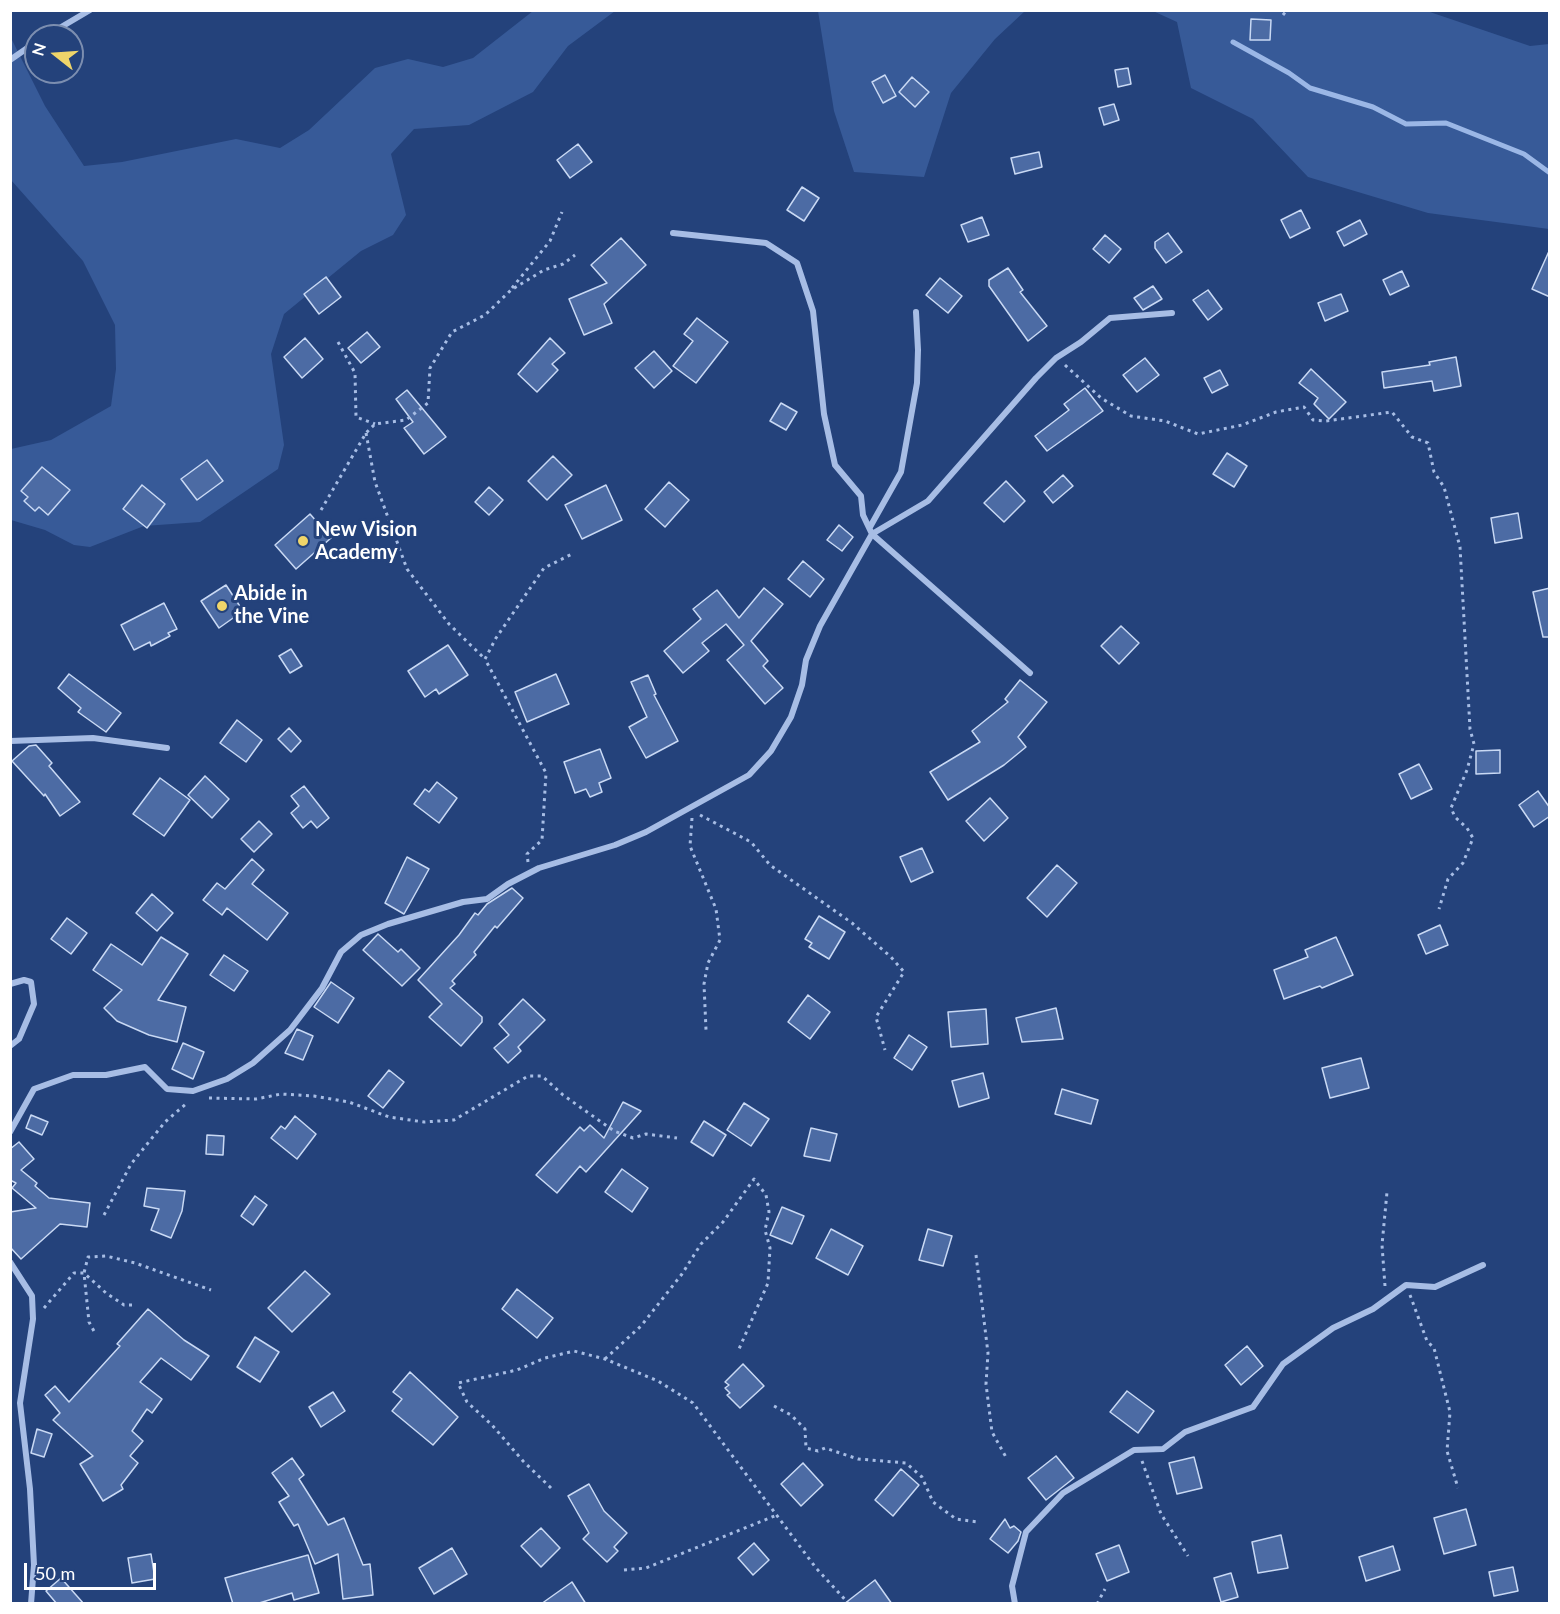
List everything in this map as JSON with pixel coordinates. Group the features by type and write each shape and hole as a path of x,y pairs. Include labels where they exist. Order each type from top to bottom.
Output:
{"street":[{"path":"66,24 90,10"},
{"path":"10,60 24,50"},
{"path":"673,233 766,243 797,263 813,312 824,414 835,465 861,496 863,514 871,531 1030,673"},
{"path":"10,1132 34,1089 73,1076 106,1075 145,1067 167,1089 193,1091 227,1079 253,1063 290,1030 322,988 341,952 361,936 388,924 463,902 487,899 529,872 615,845 646,832 749,775 771,751 791,717 802,686 806,660 817,635 901,472 917,383 916,312"},
{"path":"871,531 928,501 946,484 962,459 1056,358 1081,342 1110,318 1172,313"},
{"path":"10,741 93,738 167,747"},
{"path":"10,984 24,980 31,982 34,1004 19,1039 10,1046"},
{"path":"10,1262 32,1296 33,1319 20,1403 30,1489 34,1565 31,1604"},
{"path":"1015,1604 1012,1586 1026,1532 1063,1493 1134,1450 1163,1449 1185,1432 1253,1407 1283,1364 1334,1328 1373,1309 1407,1286 1435,1287 1483,1265"}],"path":[{"path":"1283,15 1287,10"},
{"path":"338,342 354,373 356,417 375,424 406,420 428,403 430,369 452,332 464,323 485,315 511,290 550,241 562,212"},
{"path":"511,290 544,270 563,264 574,255"},
{"path":"1056,358 1101,398 1131,416 1165,421 1198,434 1242,425 1276,412 1304,407 1314,420 1326,421 1392,412 1412,437 1428,443 1434,472 1444,487 1460,547 1470,729 1474,744 1452,808 1455,817 1467,828 1473,838 1463,862 1448,879 1439,909"},
{"path":"321,510 366,433 375,424"},
{"path":"366,433 375,482 407,569 449,624 485,659 546,773 542,840 527,854 529,872"},
{"path":"485,659 496,638 544,568 572,554"},
{"path":"706,1030 704,984 708,963 720,940 716,909 690,846 693,811 751,842 770,865 852,923 891,957 904,972 876,1017 885,1050"},
{"path":"204,1097 244,1100 282,1094 314,1096 349,1102 389,1117 434,1121 454,1120 528,1076 542,1076 563,1095 614,1131 633,1138 646,1134 677,1138"},
{"path":"104,1215 131,1164 165,1122 195,1096"},
{"path":"605,1359 641,1326 682,1274 701,1244 723,1222 754,1179 766,1195 769,1212 765,1230 770,1248 768,1283 739,1349"},
{"path":"1373,1309 1385,1288 1382,1245 1388,1192"},
{"path":"976,1255 988,1353 986,1384 992,1432 1007,1459"},
{"path":"95,1333 90,1322 84,1273 88,1257 106,1256 211,1290"},
{"path":"33,1319 74,1273 84,1273 106,1293 124,1305 132,1305"},
{"path":"1407,1286 1427,1341 1434,1348 1450,1412 1447,1450 1458,1488"},
{"path":"551,1488 523,1461 492,1425 467,1402 458,1383 517,1370 545,1358 574,1351 605,1359 658,1382 693,1403 816,1568 849,1604"},
{"path":"774,1406 791,1415 805,1429 806,1448 818,1451 825,1448 858,1459 906,1463 922,1477 933,1502 956,1520 978,1522"},
{"path":"1134,1450 1142,1461 1161,1514 1188,1556"},
{"path":"624,1570 646,1568 777,1515"},
{"path":"1098,1604 1105,1589"}],"shaded area":[{"path":"533,11 615,11 568,46 533,92 469,125 414,129 391,154 406,215 393,235 361,251 284,314 271,354 284,445 278,469 200,522 144,526 90,547 74,545 45,530 11,520 11,449 51,440 111,406 116,369 115,325 83,261 11,180 10,36 24,64 24,84 34,84 45,106 84,166 122,162 236,139 280,148 309,130 375,68 408,59 443,67 473,58"},
{"path":"818,11 1025,11 995,39 951,93 924,177 854,172 834,111"},
{"path":"1153,11 1427,11 1530,46 1549,44 1549,229 1428,213 1308,177 1253,119 1191,88 1177,22"}],"building":[{"path":"1251,19 1271,20 1270,40 1250,40"},
{"path":"1128,68 1131,84 1118,87 1115,70"},
{"path":"885,75 896,96 883,103 872,82"},
{"path":"912,77 929,92 915,107 899,92"},
{"path":"1114,104 1119,120 1104,125 1099,108"},
{"path":"578,144 592,162 570,178 557,160"},
{"path":"1039,152 1042,167 1015,174 1011,158"},
{"path":"802,187 819,198 804,221 787,210"},
{"path":"1301,210 1310,228 1290,238 1281,220"},
{"path":"982,217 989,235 968,242 961,225"},
{"path":"1360,220 1367,234 1344,246 1337,232"},
{"path":"1168,233 1182,252 1166,263 1155,248 1155,242"},
{"path":"1105,235 1121,249 1109,263 1093,249"},
{"path":"621,238 646,265 604,304 612,323 584,335 569,299 607,283 591,265"},
{"path":"1550,249 1550,297 1532,289"},
{"path":"1008,268 1023,290 1020,292 1047,326 1028,341 989,286 989,280"},
{"path":"1402,271 1409,286 1390,295 1383,280"},
{"path":"326,277 341,297 319,314 304,294"},
{"path":"940,278 962,296 948,313 926,295"},
{"path":"1153,286 1162,299 1143,310 1134,298"},
{"path":"1208,290 1222,309 1208,320 1193,300"},
{"path":"1341,294 1348,311 1325,321 1318,303"},
{"path":"697,318 728,342 696,383 673,366 693,341 684,334"},
{"path":"367,332 380,347 361,363 348,348"},
{"path":"305,338 323,359 302,378 284,357"},
{"path":"550,338 565,353 552,364 558,370 537,392 518,374"},
{"path":"654,351 672,371 654,388 635,368"},
{"path":"1456,357 1461,386 1434,391 1432,381 1384,388 1382,372 1430,365 1429,362"},
{"path":"1145,358 1159,375 1137,392 1123,375"},
{"path":"1311,369 1346,402 1329,419 1314,404 1318,398 1299,383"},
{"path":"1220,370 1228,385 1212,393 1204,378"},
{"path":"1085,388 1103,411 1047,451 1035,436 1069,410 1064,404"},
{"path":"407,390 446,437 424,454 404,428 413,422 396,399"},
{"path":"781,403 797,412 786,430 770,421"},
{"path":"1227,453 1247,466 1234,487 1213,474"},
{"path":"553,456 572,475 547,500 528,481"},
{"path":"207,460 223,481 197,500 181,479"},
{"path":"42,467 70,490 48,515 39,507 35,511 24,501 28,497 21,491"},
{"path":"1063,475 1073,486 1053,503 1044,492"},
{"path":"1006,481 1025,501 1004,522 984,503"},
{"path":"669,482 689,500 665,527 645,509"},
{"path":"142,485 165,504 147,528 123,509"},
{"path":"606,485 622,520 582,539 565,505"},
{"path":"489,487 503,500 489,515 475,502"},
{"path":"1518,513 1522,538 1495,543 1491,518"},
{"name":"New Vision Academy","path":"310,514 331,538 296,569 275,545"},
{"path":"839,525 853,537 842,551 827,540"},
{"path":"803,561 824,579 810,597 788,579"},
{"name":"Abide in the Vine","path":"226,585 243,611 219,628 201,601"},
{"path":"764,588 783,604 751,641 768,661 763,666 783,688 765,704 727,660 744,645 726,624 702,643 709,651 683,673 664,651 701,619 693,609 717,590 739,618"},
{"path":"1550,588 1550,637 1543,637 1533,592"},
{"path":"164,603 177,629 168,633 170,636 151,646 150,642 134,650 121,625"},
{"path":"1121,626 1139,643 1119,664 1101,646"},
{"path":"448,645 468,675 439,694 436,689 425,697 408,671"},
{"path":"291,649 302,666 290,673 279,656"},
{"path":"69,674 121,713 106,732 78,712 81,708 58,688"},
{"path":"556,674 569,704 527,722 515,692"},
{"path":"648,675 656,694 654,695 678,741 646,758 629,727 647,717 631,682"},
{"path":"1020,680 1047,702 1018,737 1026,747 1004,765 948,800 930,772 980,742 972,731 1008,702 1005,699"},
{"path":"237,720 262,740 246,762 220,743"},
{"path":"289,728 301,741 291,752 278,739"},
{"path":"36,745 52,763 49,766 80,802 60,816 45,794 44,796 12,761 29,746"},
{"path":"600,749 611,778 599,783 602,792 590,797 586,789 575,793 564,762"},
{"path":"1500,750 1500,773 1476,774 1476,751"},
{"path":"1419,764 1432,789 1411,799 1399,774"},
{"path":"205,776 229,799 212,818 188,795"},
{"path":"160,778 190,800 164,836 133,814"},
{"path":"437,782 457,798 439,823 414,804 425,789 429,792"},
{"path":"304,786 329,818 317,828 311,821 303,828 291,813 299,806 291,796"},
{"path":"1538,791 1550,808 1550,816 1534,827 1519,805"},
{"path":"990,798 1008,818 984,841 966,821"},
{"path":"259,821 272,834 254,852 241,839"},
{"path":"922,848 933,872 911,882 900,857"},
{"path":"407,857 429,869 404,914 385,903"},
{"path":"252,859 264,870 252,884 288,913 267,940 227,908 222,915 203,900 217,883 225,889"},
{"path":"1057,865 1077,883 1047,917 1027,898"},
{"path":"512,888 523,898 497,928 495,926 474,952 476,955 452,981 455,984 450,988 482,1017 482,1022 461,1046 429,1017 442,1004 418,980 459,935 475,913 478,915 487,904"},
{"path":"152,894 173,913 157,931 136,913"},
{"path":"819,916 845,932 829,959 809,947 812,943 805,939"},
{"path":"67,918 87,933 71,954 51,939"},
{"path":"1440,925 1448,945 1426,954 1418,935"},
{"path":"378,934 398,952 401,949 420,968 402,986 363,950"},
{"path":"161,937 188,954 158,1000 186,1007 177,1042 149,1035 117,1021 104,1008 122,990 93,970 111,944 142,965"},
{"path":"1336,937 1353,975 1322,988 1320,986 1284,999 1274,970 1308,957 1305,950"},
{"path":"224,955 248,971 234,991 210,975"},
{"path":"331,982 354,998 338,1023 314,1007"},
{"path":"808,995 830,1012 810,1039 788,1022"},
{"path":"523,999 545,1020 518,1047 521,1051 508,1063 494,1048 509,1035 499,1024"},
{"path":"1056,1008 1063,1039 1022,1042 1016,1018"},
{"path":"986,1009 988,1044 951,1047 948,1012"},
{"path":"297,1029 313,1036 303,1060 285,1053"},
{"path":"909,1035 927,1047 912,1070 894,1058"},
{"path":"183,1043 204,1052 193,1079 172,1069"},
{"path":"1361,1058 1369,1088 1330,1098 1322,1068"},
{"path":"389,1070 404,1082 383,1108 368,1096"},
{"path":"983,1073 989,1098 959,1107 952,1081"},
{"path":"1062,1089 1098,1100 1091,1124 1055,1114"},
{"path":"623,1102 641,1111 586,1172 580,1166 557,1193 536,1175 580,1127 584,1131 590,1125 604,1138"},
{"path":"744,1103 769,1119 751,1146 727,1130"},
{"path":"31,1115 48,1122 42,1135 26,1128"},
{"path":"295,1116 316,1134 297,1159 271,1138 281,1126 285,1129"},
{"path":"704,1121 726,1135 713,1156 691,1142"},
{"path":"811,1128 837,1134 830,1161 804,1156"},
{"path":"207,1135 224,1136 223,1155 206,1154"},
{"path":"19,1142 34,1159 21,1170 37,1183 35,1186 49,1198 90,1203 87,1227 60,1224 21,1259 10,1247 10,1212 36,1208 12,1188 16,1183 10,1180 10,1149"},
{"path":"622,1169 648,1188 632,1212 605,1192"},
{"path":"147,1188 185,1191 182,1211 171,1238 151,1230 159,1209 144,1206"},
{"path":"255,1196 267,1205 253,1225 241,1216"},
{"path":"782,1207 804,1216 792,1244 770,1235"},
{"path":"831,1229 863,1246 848,1275 816,1258"},
{"path":"928,1229 952,1236 943,1266 919,1260"},
{"path":"305,1271 330,1294 292,1332 268,1308"},
{"path":"517,1289 553,1318 537,1338 502,1309"},
{"path":"148,1309 184,1340 209,1356 191,1380 161,1358 140,1382 162,1399 152,1413 147,1409 132,1431 143,1441 130,1456 138,1463 121,1485 123,1489 103,1501 80,1464 93,1456 53,1420 60,1413 45,1395 55,1386 69,1402 120,1346 117,1344"},
{"path":"255,1337 279,1352 260,1382 237,1367"},
{"path":"1247,1346 1263,1366 1241,1385 1225,1365"},
{"path":"743,1364 764,1386 740,1408 727,1395 730,1393 725,1388 729,1385 725,1382"},
{"path":"410,1372 458,1417 433,1445 392,1411 402,1399 393,1392"},
{"path":"1127,1391 1154,1411 1138,1433 1110,1412"},
{"path":"333,1392 345,1411 321,1427 309,1407"},
{"path":"37,1429 52,1434 44,1457 31,1453"},
{"path":"1056,1456 1074,1478 1046,1500 1028,1478"},
{"path":"1194,1457 1202,1488 1177,1494 1169,1463"},
{"path":"292,1458 304,1475 299,1479 328,1525 344,1518 363,1565 370,1564 373,1595 343,1599 338,1554 315,1564 298,1524 294,1526 279,1502 289,1496 272,1473"},
{"path":"803,1463 823,1485 801,1506 781,1484"},
{"path":"901,1469 919,1485 893,1516 875,1500"},
{"path":"589,1484 604,1511 627,1533 614,1547 618,1551 607,1562 583,1539 589,1533 568,1496"},
{"path":"1466,1509 1476,1545 1444,1554 1434,1518"},
{"path":"1005,1519 1010,1528 1014,1526 1021,1532 1018,1541 1008,1553 990,1539"},
{"path":"541,1528 560,1548 541,1567 521,1546"},
{"path":"1281,1535 1288,1568 1258,1573 1252,1542"},
{"path":"754,1543 769,1560 753,1575 738,1558"},
{"path":"1119,1545 1129,1572 1107,1581 1096,1554"},
{"path":"1393,1546 1400,1570 1366,1581 1359,1557"},
{"path":"452,1548 467,1574 434,1594 419,1568"},
{"path":"151,1554 155,1579 132,1583 128,1558"},
{"path":"308,1555 319,1593 294,1600 292,1593 256,1604 233,1604 225,1578"},
{"path":"1513,1567 1518,1591 1494,1596 1489,1572"},
{"path":"1231,1573 1238,1597 1221,1602 1214,1578"},
{"path":"61,1578 84,1604 57,1604 46,1591"},
{"path":"875,1580 892,1604 844,1604"},
{"path":"572,1582 586,1604 541,1604"}],"waterway":[{"path":"1233,42 1289,73 1310,88 1373,107 1406,124 1446,123 1524,154 1550,173"}],"place":[{"name":"New Vision Academy","path":"303,541"},
{"name":"Abide in the Vine","path":"222,606"}]}
